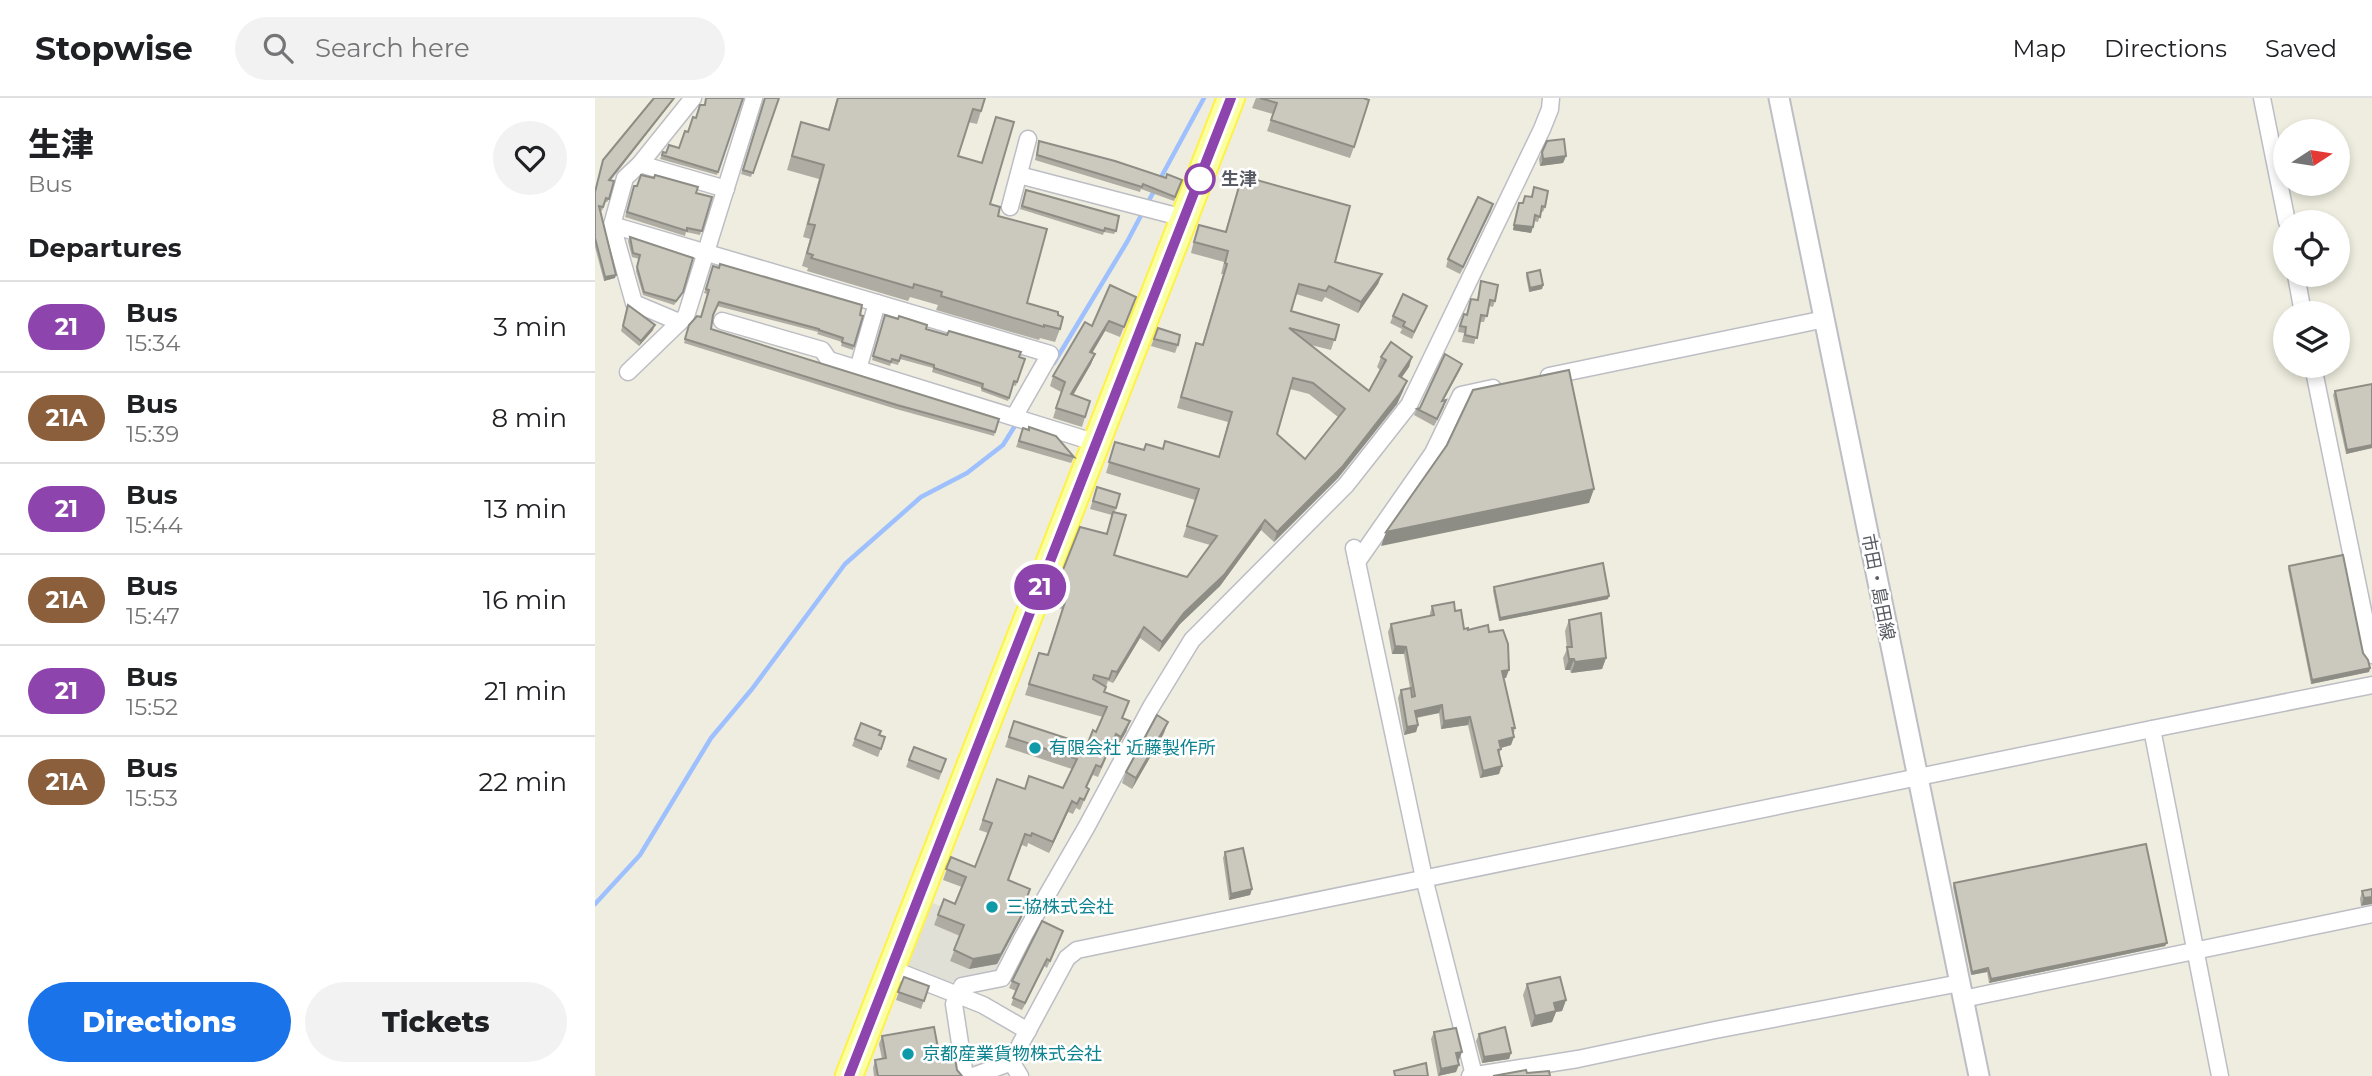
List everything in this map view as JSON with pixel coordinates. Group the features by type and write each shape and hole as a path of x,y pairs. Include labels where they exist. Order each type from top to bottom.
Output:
{"main road":[{"path":"849,1076 1231,98"}],"street":[{"path":"679,322 634,303 612,225 625,178 640,164 694,98"},
{"path":"628,372 686,316 754,98"},
{"path":"965,1076 954,1004 962,986 1002,978 1006,972 1151,707 1192,640 1346,485 1409,405 1542,130 1551,98"},
{"name":"市田・島田線","path":"1779,98 1916,779 1979,1076"},
{"path":"2262,98 2285,210"},
{"path":"1010,207 1028,139"},
{"path":"640,164 726,189"},
{"path":"1019,175 1184,218"},
{"path":"612,225 1051,354 1014,417"},
{"path":"858,369 877,303"},
{"path":"1825,319 1461,395 1433,453 1356,555 1424,878 1472,1075 1578,1059 1715,1030 2196,951 2372,914"},
{"path":"722,321 822,349 829,360 1097,443"},
{"path":"2315,378 2372,654"},
{"path":"973,1076 1004,1065 1010,1060 1067,958 1077,950 2372,685"},
{"path":"2152,729 2220,1076"},
{"path":"892,968 983,1005 1028,1031"},
{"path":"1577,1076 1578,1059"},
{"path":"1010,1060 1020,1076"}],"shaded area":[{"path":"930,902 1016,936 1002,970 947,983 905,965"}],"building":[{"path":"654,98 674,98 609,180 614,181 609,199 606,198 603,207 599,206 616,275 605,277 595,238 595,192 603,160"},
{"path":"706,98 743,98 718,172 662,155 663,152 666,153 669,145 679,148 685,131 688,132 693,117 696,118 700,105 705,105"},
{"path":"765,98 779,98 753,173 743,170"},
{"path":"838,98 985,98 981,111 973,109 958,156 982,163 996,117 1014,122 990,204 1000,207 998,216 1047,229 1027,303 1058,312 1058,315 1063,317 1060,329 1044,327 941,296 942,292 914,284 913,288 811,258 813,255 807,253 815,225 808,224 824,165 792,156 801,122 829,130"},
{"path":"1260,98 1369,100 1354,147 1271,120 1277,103"},
{"path":"1564,139 1566,156 1543,159 1542,152 1547,141"},
{"path":"1039,141 1166,178 1167,174 1182,180 1175,197 1143,184 1142,187 1037,155"},
{"path":"641,175 654,178 655,175 698,187 696,193 712,197 702,231 687,228 687,231 627,212 634,186 637,186"},
{"path":"1242,176 1350,206 1335,262 1382,274 1361,302 1329,286 1326,291 1299,284 1291,311 1339,325 1335,340 1289,328 1369,391 1386,360 1381,357 1391,342 1412,357 1399,376 1407,381 1342,467 1277,532 1265,520 1224,575 1184,613 1162,642 1144,627 1117,672 1112,671 1109,679 1094,675 1093,679 1106,687 1104,692 1129,701 1122,718 1130,721 1121,737 1116,734 1101,767 1096,765 1086,787 1089,789 1084,800 1080,798 1077,804 1072,801 1053,842 1032,833 1031,836 1025,834 1008,880 1030,889 1023,908 1025,909 1001,954 973,959 954,950 964,925 938,915 944,899 955,904 966,877 946,869 951,857 975,867 992,823 983,820 997,779 1025,789 1029,776 1063,788 1077,759 1009,737 1014,721 1087,745 1107,707 1029,684 1039,653 1048,655 1066,599 1053,595 1080,527 1107,534 1113,512 1126,515 1114,555 1187,577 1217,536 1187,526 1199,489 1109,462 1115,442 1144,450 1146,444 1163,449 1165,441 1219,457 1232,412 1181,397 1196,343 1203,345 1227,264 1228,251 1194,242 1199,225 1226,232","holes":["1293,378 1313,383 1345,409 1305,459 1277,434"]},
{"path":"1534,187 1548,191 1540,217 1535,215 1533,227 1514,225 1519,203 1523,203 1525,196 1532,197"},
{"path":"1026,190 1119,216 1116,231 1105,228 1104,231 1022,206"},
{"path":"1478,197 1493,204 1463,267 1448,259"},
{"path":"630,237 693,258 683,292 676,301 644,292 637,267 640,255 633,253"},
{"path":"720,264 862,305 860,315 863,316 854,346 842,342 843,338 819,329 719,302 711,329 999,419 995,432 897,405 685,339 689,325 697,316 701,317 713,266 719,268"},
{"path":"1540,270 1543,285 1530,288 1527,273"},
{"path":"1481,281 1498,285 1495,301 1490,300 1487,316 1481,315 1477,338 1465,335 1466,327 1460,326 1464,314 1467,315 1471,299 1478,300"},
{"path":"1110,285 1136,297 1124,327 1109,321 1090,352 1095,354 1071,394 1090,401 1085,417 1056,408 1065,382 1053,376 1085,322 1092,326"},
{"path":"1403,294 1427,306 1414,332 1403,326 1405,322 1393,316"},
{"path":"628,305 655,325 641,341 623,326"},
{"path":"885,315 898,319 899,316 927,325 926,329 947,335 949,331 1021,352 1019,357 1025,359 1009,398 982,388 983,384 934,368 934,365 901,355 899,361 892,359 891,362 873,356"},
{"path":"1158,328 1180,335 1178,345 1154,339"},
{"path":"1445,354 1462,364 1442,401 1446,400 1437,419 1417,409 1420,408"},
{"path":"1569,370 1594,489 1386,532 1447,445 1473,390"},
{"path":"2372,384 2372,445 2347,450 2335,391"},
{"path":"1029,427 1056,436 1074,457 1019,441 1023,428 1029,430"},
{"path":"1097,487 1120,494 1116,508 1093,501"},
{"path":"2343,555 2363,653 2370,668 2312,680 2289,566"},
{"path":"1603,563 1609,596 1500,618 1494,587"},
{"path":"1454,602 1455,611 1461,610 1464,629 1488,625 1489,632 1503,630 1508,644 1509,670 1502,671 1515,728 1512,728 1514,737 1499,741 1502,766 1483,771 1470,717 1444,721 1442,705 1415,711 1418,725 1407,727 1401,690 1411,688 1412,697 1415,696 1406,647 1395,646 1391,624 1434,615 1432,606"},
{"path":"1601,613 1606,658 1575,662 1574,659 1569,659 1567,647 1572,647 1569,620"},
{"path":"1157,715 1168,722 1136,778 1126,772"},
{"path":"861,723 881,731 879,735 885,737 881,749 855,739"},
{"path":"914,747 946,759 941,772 909,760"},
{"path":"2146,844 2167,943 1991,979 1988,968 1972,972 1954,883"},
{"path":"1243,848 1252,889 1231,894 1225,852"},
{"path":"2372,889 2372,897 2364,898 2362,891"},
{"path":"1042,921 1063,931 1050,961 1047,959 1025,1003 1013,998 1019,984 1012,981"},
{"path":"904,977 929,986 924,1001 898,992"},
{"path":"1560,977 1566,1000 1554,1003 1556,1011 1535,1016 1527,984"},
{"name":"京都産業貨物株式会社","path":"934,1027 938,1048 953,1045 957,1070 962,1076 878,1076 875,1060 886,1058 882,1036"},
{"path":"1505,1027 1511,1053 1484,1057 1479,1034"},
{"path":"1456,1028 1462,1052 1456,1053 1459,1065 1441,1069 1434,1032"},
{"path":"1426,1063 1428,1076 1395,1076 1394,1071"},
{"path":"1526,1070 1527,1073 1549,1071 1550,1076 1493,1076"}],"waterway":[{"path":"1159,181 1204,98"},
{"path":"1054,363 1127,242 1155,189"},
{"path":"595,904 640,855 711,738 752,689 845,564 921,497 967,473 1003,445 1018,421"}],"bus line":[{"name":"21","path":"849,1076 1231,98"}],"place":[{"name":"生津","path":"1200,179"},
{"name":"有限会社 近藤製作所","path":"1035,748"},
{"name":"三協株式会社","path":"992,907"},
{"name":"京都産業貨物株式会社","path":"908,1054"}]}
